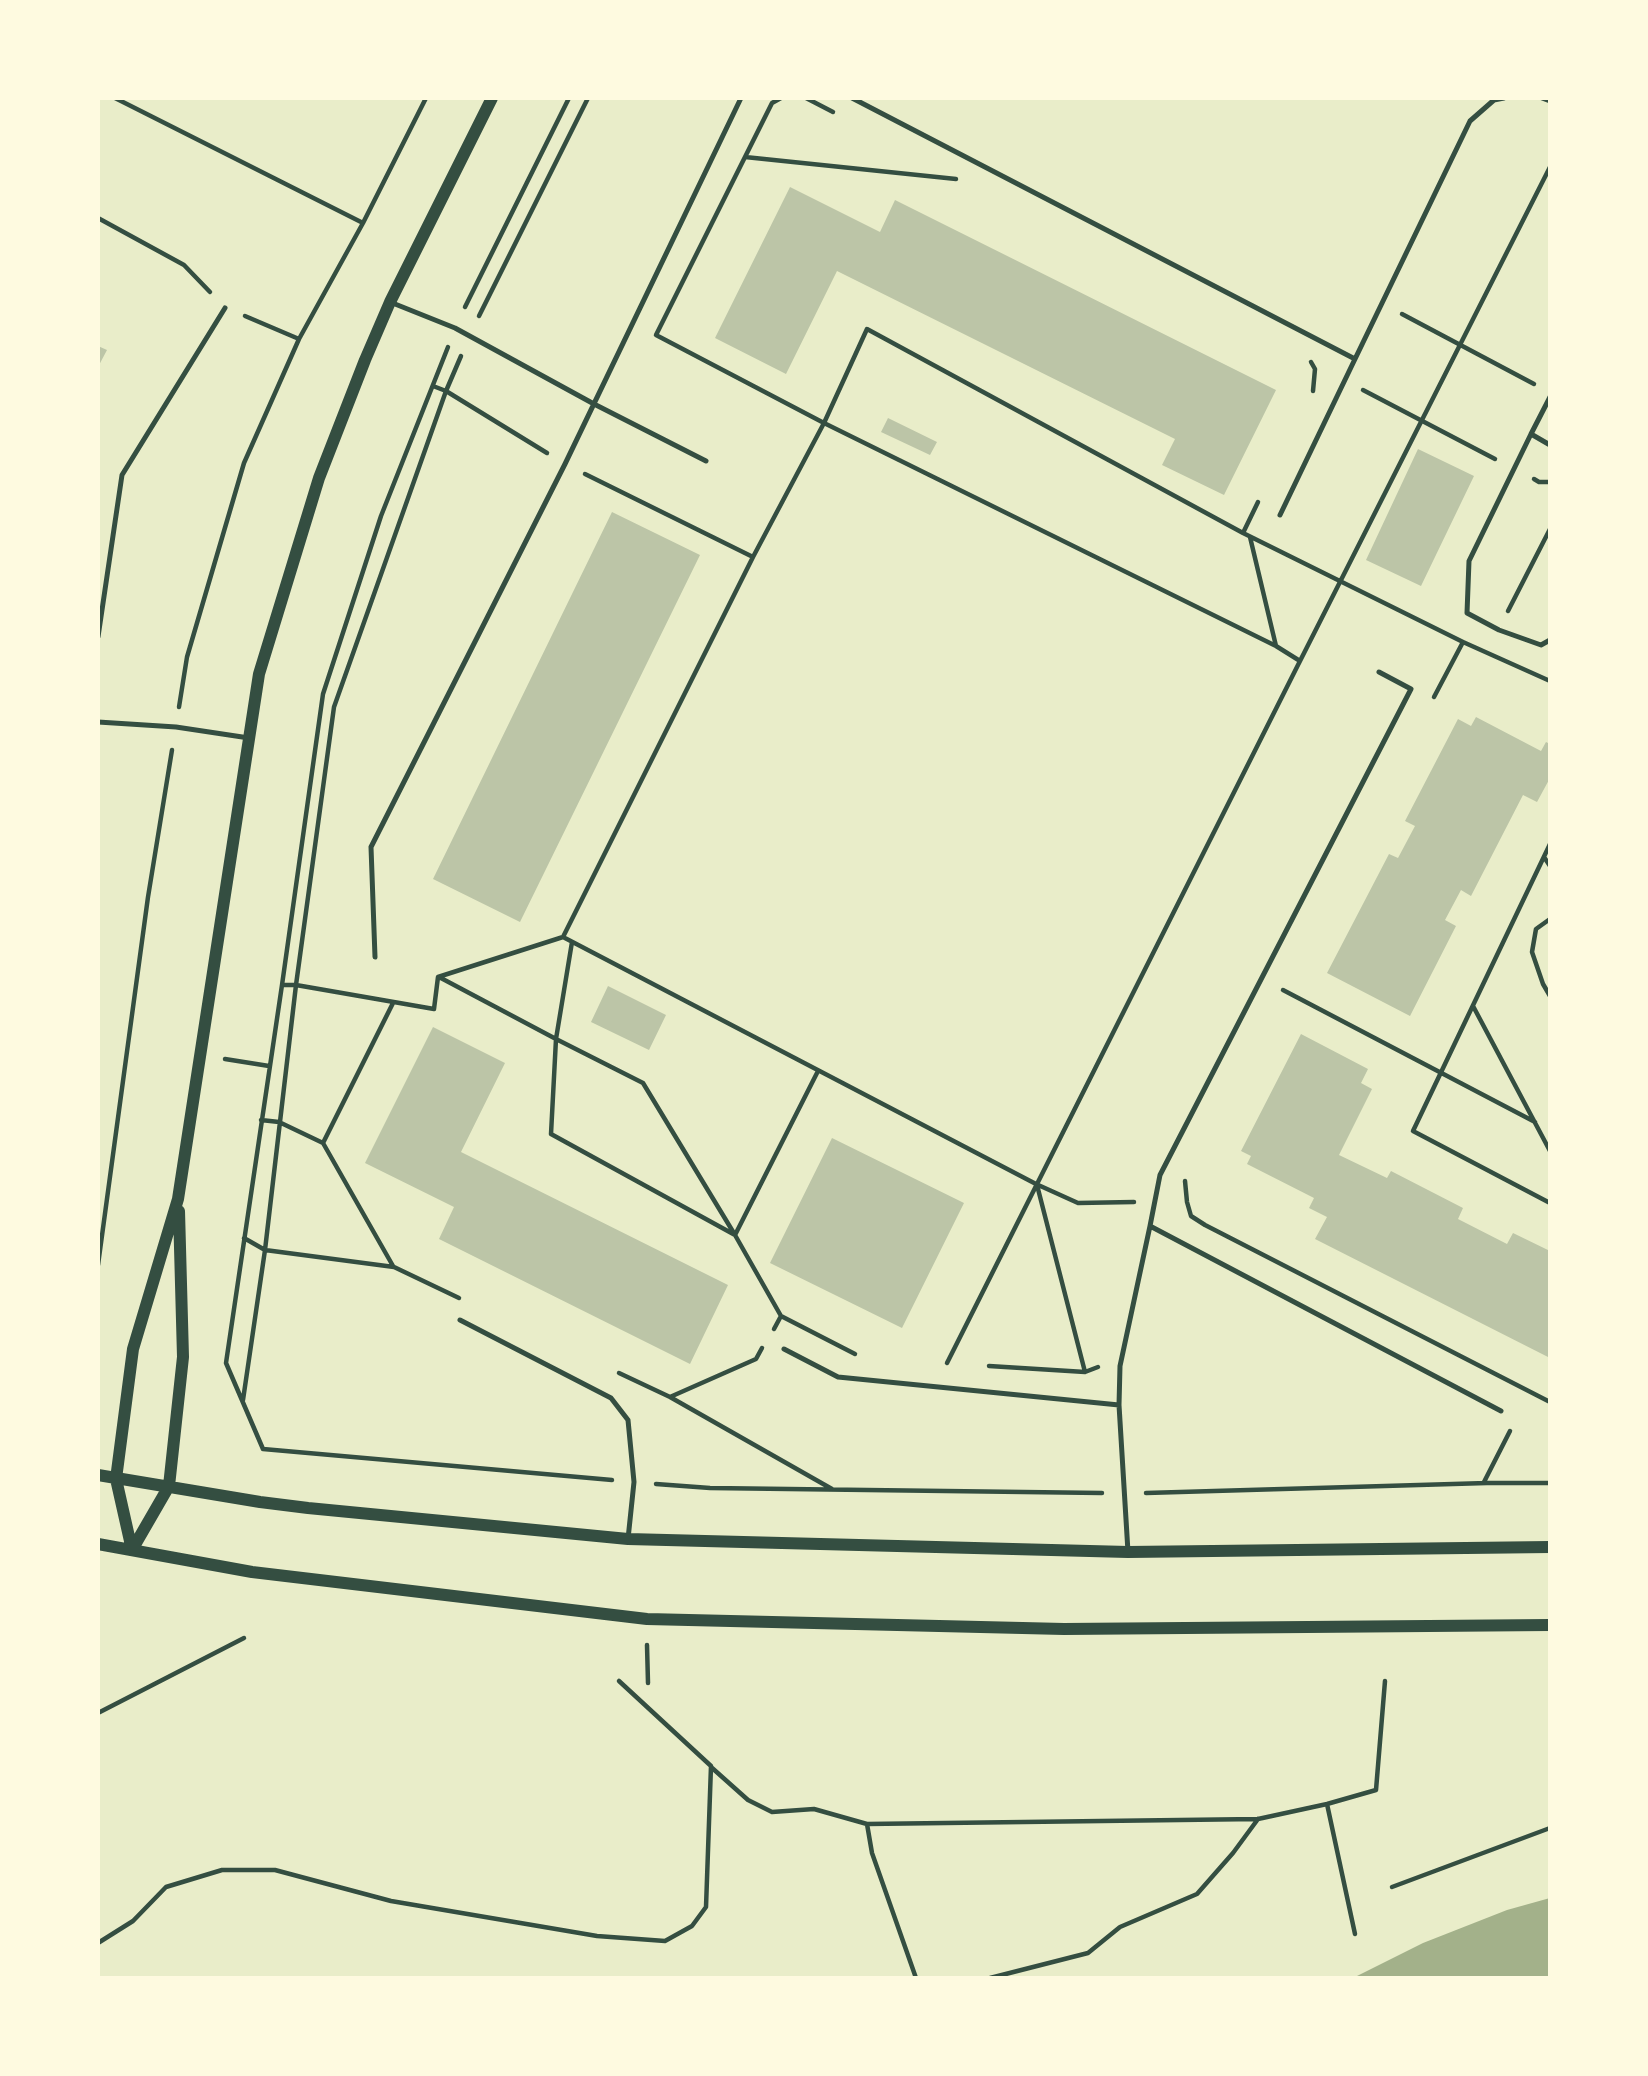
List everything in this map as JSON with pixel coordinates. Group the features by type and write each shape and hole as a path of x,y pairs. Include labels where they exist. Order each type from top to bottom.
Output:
{"street":[{"path":"132,1550 116,1479 133,1349 178,1199 259,674 319,478 390,302 492,98"},
{"path":"132,1550 169,1486 183,1357 178,1199"},
{"path":"98,1475 308,1508 628,1539 1128,1552 1550,1546"},
{"path":"98,1544 252,1572 647,1619 1064,1629 1550,1625"}],"lane":[{"path":"375,957 371,847 565,464 741,98"},
{"path":"852,98 1355,359"},
{"path":"1280,515 1470,121 1494,100 1504,98"},
{"path":"1542,98 1550,101"},
{"path":"390,302 454,328 706,461"},
{"path":"98,637 122,475 225,308"},
{"path":"1550,397 1469,561 1467,613 1499,630 1541,645 1550,640"},
{"path":"1531,434 1550,445"},
{"path":"1128,1552 1119,1405 1120,1366 1160,1175 1411,689 1379,672"},
{"path":"98,722 176,727 249,737"},
{"path":"1150,1226 1502,1411"},
{"path":"460,1320 611,1398 628,1420 634,1482 628,1539"},
{"path":"784,1349 838,1377 1119,1405"}],"path":[{"path":"115,98 363,223"},
{"path":"98,1265 148,897 187,657 244,463 299,339 363,223 426,98"},
{"path":"569,98 454,328 381,516 323,694 226,1363 263,1449 710,1488 1125,1493 1550,1483"},
{"path":"243,1402 265,1250 296,985 334,706 446,391 469,336 588,98"},
{"path":"781,98 772,103 656,335 824,423 1300,660"},
{"path":"745,157 968,180"},
{"path":"947,1363 1550,167"},
{"path":"98,218 184,265 225,308 299,339"},
{"path":"1382,304 1539,386"},
{"path":"438,976 563,936 753,557 824,423 867,329 1243,533 1463,642 1550,681"},
{"path":"1305,353 1315,369 1313,392"},
{"path":"1345,381 1539,482 1550,482"},
{"path":"433,386 446,391 565,464 753,557"},
{"path":"1243,533 1260,498"},
{"path":"1488,653 1550,529"},
{"path":"1250,536 1276,646"},
{"path":"1431,704 1463,642"},
{"path":"1550,844 1413,1131 1550,1203"},
{"path":"1544,857 1550,866"},
{"path":"1550,919 1536,929 1532,952 1542,984 1550,996"},
{"path":"563,936 818,1071 1078,1203 1187,1202"},
{"path":"572,942 556,1039 551,1134 735,1235"},
{"path":"282,985 296,985 434,1009 438,976"},
{"path":"438,976 643,1083 781,1316 861,1357"},
{"path":"1277,1002 1283,990 1535,1122"},
{"path":"323,1143 393,1003"},
{"path":"1473,1006 1550,1151"},
{"path":"201,1055 268,1066"},
{"path":"735,1235 818,1071"},
{"path":"261,1120 279,1122 323,1143 394,1267"},
{"path":"1191,1171 1184,1183 1191,1216 1550,1402"},
{"path":"1036,1184 1085,1372"},
{"path":"1128,1214 1130,1202"},
{"path":"244,1238 265,1250 394,1267 469,1302"},
{"path":"670,1397 756,1359 781,1316"},
{"path":"934,1363 961,1364"},
{"path":"988,1366 1085,1372 1105,1364"},
{"path":"607,1368 670,1397 832,1489"},
{"path":"1484,1483 1512,1426"},
{"path":"647,1619 648,1683"},
{"path":"98,1713 244,1638"},
{"path":"620,1681 748,1800 772,1812 814,1809 867,1824 1258,1819 1327,1804 1376,1790 1385,1681"},
{"path":"98,1942 133,1921 166,1887 222,1870 275,1870 391,1902 597,1936 664,1941 692,1926 706,1908 711,1766"},
{"path":"1327,1804 1355,1934"},
{"path":"990,1978 1088,1953 1120,1927 1197,1894 1258,1819"},
{"path":"867,1824 872,1853 916,1978"},
{"path":"1392,1887 1550,1828"}],"shaded area":[{"path":"1550,1898 1550,1978 1353,1978 1423,1943 1507,1910"}],"building":[{"path":"790,187 880,232 895,200 1276,390 1224,495 1162,465 1175,439 837,271 786,374 715,338"},
{"path":"98,346 107,350 98,367"},
{"path":"888,418 937,442 930,455 881,432"},
{"path":"1418,449 1474,476 1421,586 1366,560"},
{"path":"612,512 700,555 520,922 433,879"},
{"path":"1476,717 1541,751 1546,742 1550,744 1550,778 1537,802 1523,795 1471,896 1461,890 1445,920 1456,926 1410,1016 1327,973 1389,854 1398,858 1415,826 1405,821 1458,719 1471,726"},
{"path":"608,986 666,1015 649,1050 591,1022"},
{"path":"433,1027 505,1063 461,1152 728,1285 690,1364 439,1239 454,1207 365,1163"},
{"path":"1301,1034 1368,1069 1361,1083 1372,1089 1339,1155 1387,1178 1391,1171 1463,1208 1458,1219 1507,1244 1513,1233 1550,1251 1550,1358 1315,1239 1327,1217 1309,1208 1314,1198 1247,1164 1251,1156 1241,1151"},
{"path":"832,1138 964,1203 902,1328 770,1263"}]}
